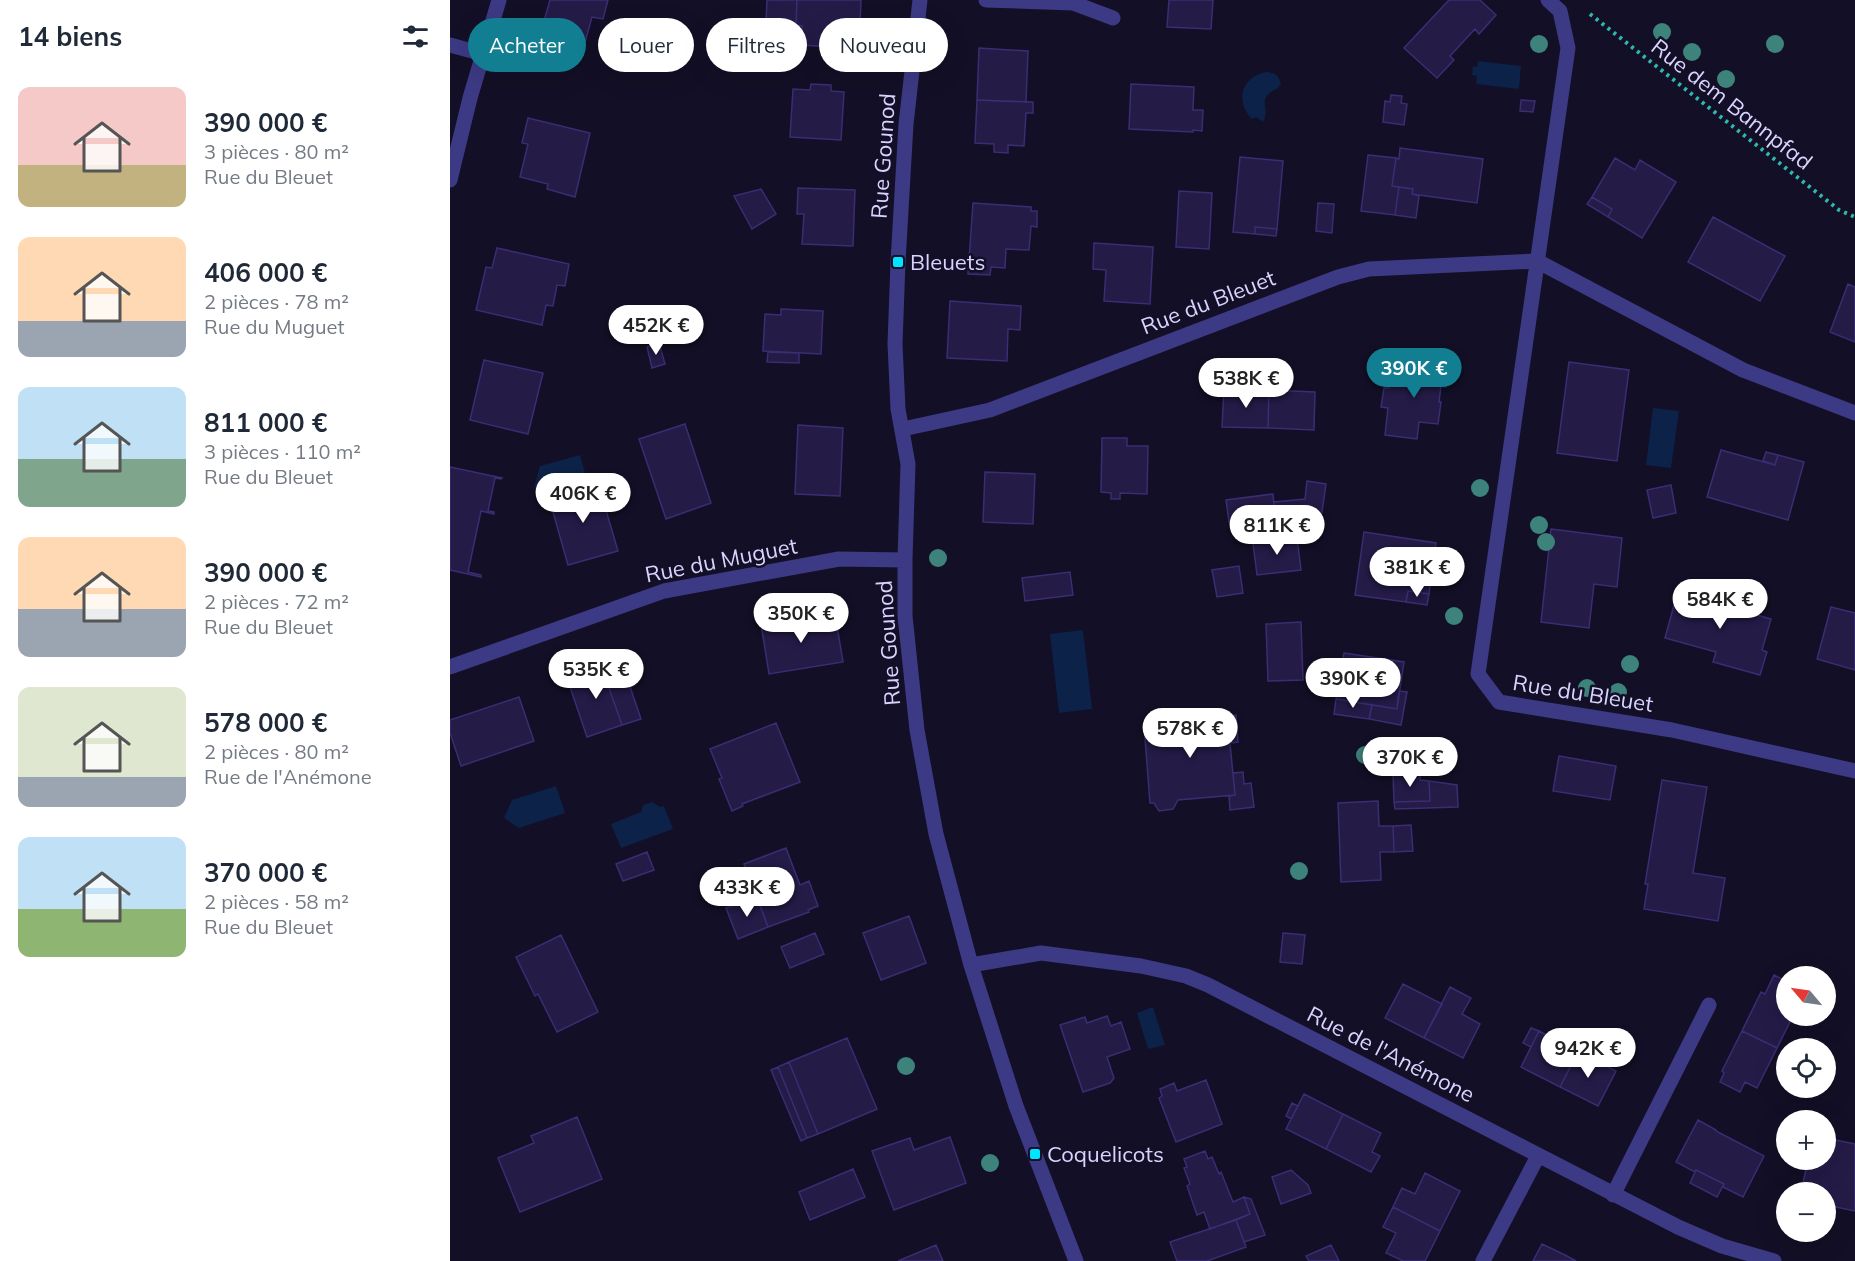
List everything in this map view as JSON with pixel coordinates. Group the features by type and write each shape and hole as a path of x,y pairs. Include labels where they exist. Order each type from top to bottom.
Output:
{"street":[{"path":"494,18 499,0"},
{"name":"Rue Gounod","path":"920,0 906,124 895,344 898,409 908,464 905,616 917,730 936,834 971,965 1016,1106 1076,1261"},
{"path":"986,0 1073,3 1113,18"},
{"name":"Rue du Bleuet","path":"1548,0 1560,11 1568,48 1478,674 1499,702 1672,730 1855,771"},
{"path":"450,45 468,50"},
{"path":"450,180 478,72"},
{"path":"1537,261 1743,370 1855,413"},
{"name":"Rue du Bleuet","path":"903,429 990,410 1338,277 1369,269 1537,261"},
{"name":"Rue du Muguet","path":"450,667 664,591 839,560 905,560"},
{"name":"Rue de l'Anémone","path":"971,965 1041,953 1141,966 1186,976 1678,1227 1722,1246 1774,1261"},
{"path":"1613,1195 1709,1005"},
{"path":"1482,1261 1538,1156"}],"path":[{"name":"Rue dem Bannpfad","path":"1590,14 1839,210 1855,217"}],"water":[{"path":"1478,61 1521,66 1519,89 1476,84 1477,76 1472,75 1473,66 1477,67"},
{"path":"1267,72 1276,75 1281,83 1266,97 1263,122 1256,117 1252,119 1246,112 1242,97 1243,90 1252,78"},
{"path":"1653,408 1679,411 1671,468 1646,465"},
{"path":"580,455 586,476 538,490 534,487 540,466"},
{"path":"1083,630 1092,709 1059,713 1050,634"},
{"path":"556,786 565,813 519,828 504,818 512,800"},
{"path":"652,802 660,807 664,806 673,829 621,848 611,824 641,812 643,805"},
{"path":"1153,1007 1165,1045 1148,1049 1137,1013"}],"building":[{"path":"550,0 608,0 603,18 592,17 586,39 586,18 545,18"},
{"path":"767,0 797,0 796,18 766,18"},
{"path":"797,0 861,0 860,18 819,18 819,46 807,45 807,18 796,18"},
{"path":"1169,0 1213,0 1211,29 1167,27"},
{"path":"1449,0 1480,0 1496,15 1479,34 1475,29 1450,56 1454,60 1437,78 1404,48"},
{"path":"979,48 1028,51 1026,102 977,100"},
{"path":"811,84 831,85 831,91 844,92 841,140 790,137 793,89 810,90"},
{"path":"1131,84 1194,87 1193,110 1203,110 1202,131 1129,129"},
{"path":"1391,95 1402,96 1401,103 1407,104 1404,125 1383,122 1385,101 1390,102"},
{"path":"977,100 1033,102 1033,113 1026,113 1024,146 1008,145 1008,153 994,152 994,144 975,143"},
{"path":"1521,100 1535,101 1533,112 1520,111"},
{"path":"528,118 590,133 575,197 547,189 548,184 520,177 528,144 522,143"},
{"path":"1400,148 1483,159 1477,203 1412,194 1413,189 1392,186 1396,158 1399,159"},
{"path":"1368,155 1396,158 1392,186 1399,187 1395,215 1361,211"},
{"path":"1240,157 1283,161 1277,229 1255,227 1255,234 1233,232"},
{"path":"1615,158 1635,170 1640,160 1676,182 1642,238 1608,217 1612,209 1592,197"},
{"path":"1399,187 1413,189 1412,194 1419,196 1416,218 1395,215"},
{"path":"798,188 855,190 853,246 802,244 804,214 797,214"},
{"path":"761,189 776,214 752,229 734,196"},
{"path":"1179,191 1212,193 1209,249 1176,247"},
{"path":"1592,197 1612,209 1608,217 1587,204"},
{"path":"973,203 1031,207 1031,211 1037,211 1037,227 1031,226 1029,250 1006,249 1005,268 991,267 990,275 968,274"},
{"path":"1318,203 1334,204 1332,233 1316,231"},
{"path":"1713,217 1785,256 1760,301 1688,262"},
{"path":"1255,227 1277,229 1276,236 1255,234"},
{"path":"1094,243 1153,247 1150,304 1104,301 1106,270 1093,269"},
{"path":"497,248 569,264 565,286 557,285 553,306 546,305 542,325 476,310 486,267 492,268"},
{"path":"1848,284 1855,287 1855,342 1830,332"},
{"path":"950,301 1021,306 1020,330 1008,329 1007,361 947,358"},
{"path":"781,309 823,311 821,354 763,351 765,314 781,315"},
{"path":"659,343 665,364 652,368 647,347"},
{"path":"768,352 799,353 799,363 767,362"},
{"path":"1423,359 1427,362 1449,365 1446,387 1441,386 1438,424 1419,422 1417,439 1385,435 1388,408 1381,407 1384,388 1389,388 1399,378 1401,365 1422,368"},
{"path":"484,360 543,373 528,434 470,420"},
{"path":"1569,362 1629,370 1617,461 1557,453"},
{"path":"1392,364 1401,366 1399,378 1389,388 1384,388 1385,377 1391,378"},
{"path":"1224,389 1269,390 1268,428 1222,427"},
{"path":"1269,390 1315,392 1314,430 1268,428"},
{"path":"685,424 711,503 666,519 639,439"},
{"path":"798,425 843,428 840,496 795,494"},
{"path":"1102,438 1127,438 1127,446 1148,446 1147,494 1120,493 1120,499 1111,499 1111,493 1101,492"},
{"path":"1721,450 1775,465 1778,455 1804,462 1788,520 1707,497"},
{"path":"1766,452 1778,455 1775,465 1763,461"},
{"path":"450,467 502,478 495,478 488,511 494,514 481,511 468,572 481,575 481,577 450,570"},
{"path":"985,472 1035,474 1033,524 983,522"},
{"path":"1307,481 1326,484 1322,512 1275,516 1274,502 1305,499"},
{"path":"598,483 618,551 568,565 549,498"},
{"path":"1671,485 1676,513 1653,518 1647,490"},
{"path":"1273,494 1275,516 1229,522 1226,500"},
{"path":"1551,529 1622,538 1617,587 1594,584 1589,628 1541,622"},
{"path":"1364,532 1436,543 1429,594 1408,591 1406,602 1355,595"},
{"path":"1297,538 1301,570 1257,575 1253,543"},
{"path":"1239,566 1243,593 1217,597 1212,570"},
{"path":"1070,572 1073,595 1025,601 1022,578"},
{"path":"1679,587 1734,602 1733,608 1771,619 1762,650 1767,652 1760,675 1713,662 1716,652 1665,638"},
{"path":"1408,591 1429,594 1427,605 1406,602"},
{"path":"1831,607 1855,613 1855,670 1817,659"},
{"path":"824,614 826,627 837,626 843,662 769,674 761,624"},
{"path":"1301,622 1303,680 1268,681 1266,624"},
{"path":"1344,653 1404,662 1397,709 1336,699"},
{"path":"621,660 641,719 622,725 609,688 617,685 610,664"},
{"path":"610,664 617,685 609,688 622,725 587,737 567,678"},
{"path":"1399,691 1407,692 1401,725 1369,719 1372,705 1397,709"},
{"path":"519,697 534,741 461,766 450,733 450,720"},
{"path":"1336,699 1372,705 1369,719 1334,714"},
{"path":"1189,713 1190,721 1236,715 1238,742 1230,743 1235,795 1178,800 1173,809 1159,811 1154,803 1150,803 1144,725 1171,723 1170,714"},
{"path":"776,723 800,782 742,804 743,806 732,811 710,749"},
{"path":"1559,756 1616,766 1610,800 1553,791"},
{"path":"1243,772 1244,784 1251,783 1254,807 1230,810 1229,796 1235,795 1233,773"},
{"path":"1393,773 1420,775 1420,780 1429,781 1430,801 1394,802"},
{"path":"1662,780 1707,787 1693,873 1725,878 1718,921 1644,909 1648,884 1645,884"},
{"path":"1429,781 1457,785 1458,807 1395,809 1394,802 1430,801"},
{"path":"1378,801 1379,826 1393,826 1394,852 1380,852 1381,880 1341,882 1338,803"},
{"path":"1411,825 1413,851 1394,852 1393,826"},
{"path":"786,848 800,885 809,881 818,906 808,910 809,912 768,927 744,864"},
{"path":"647,852 654,870 623,881 616,864"},
{"path":"757,897 768,927 738,939 726,908"},
{"path":"909,916 926,963 881,980 863,933"},
{"path":"815,933 824,954 790,968 781,947"},
{"path":"1283,933 1305,935 1302,964 1280,962"},
{"path":"561,935 598,1012 557,1032 538,994 535,996 516,957"},
{"path":"1774,975 1776,976 1776,1026 1788,1026 1782,1038 1776,1038 1776,1048 1742,1031 1761,992 1765,994"},
{"path":"1403,984 1442,1004 1424,1038 1385,1018"},
{"path":"1450,987 1471,998 1462,1014 1480,1024 1463,1058 1424,1038"},
{"path":"1107,1016 1111,1026 1121,1022 1130,1049 1107,1057 1114,1078 1110,1083 1083,1092 1060,1025 1085,1017 1087,1023"},
{"path":"1531,1028 1539,1031 1531,1047 1523,1043"},
{"path":"1564,1029 1584,1040 1578,1052 1558,1041"},
{"path":"1539,1031 1578,1052 1560,1087 1521,1067"},
{"path":"1742,1031 1776,1048 1757,1088 1745,1082 1740,1092 1720,1082 1724,1073 1722,1071"},
{"path":"847,1038 877,1109 818,1134 789,1062"},
{"path":"1584,1040 1603,1050 1597,1062 1578,1052"},
{"path":"1578,1052 1616,1071 1598,1106 1560,1087"},
{"path":"789,1062 818,1134 807,1138 778,1067"},
{"path":"778,1067 807,1138 801,1141 771,1070"},
{"path":"1206,1080 1222,1124 1176,1142 1159,1098 1162,1096 1160,1089 1174,1083 1177,1091"},
{"path":"1304,1094 1343,1114 1326,1149 1286,1129"},
{"path":"1292,1103 1298,1106 1291,1119 1286,1116"},
{"path":"1343,1114 1381,1133 1372,1152 1380,1156 1371,1172 1326,1149"},
{"path":"577,1117 602,1179 520,1212 498,1158 534,1143 531,1136"},
{"path":"1698,1120 1764,1156 1743,1197 1723,1187 1724,1184 1676,1162"},
{"path":"950,1137 966,1183 894,1210 872,1151 910,1138 914,1150"},
{"path":"1836,1140 1855,1144 1855,1211 1836,1207 1836,1182 1803,1182 1806,1170 1836,1170"},
{"path":"1205,1151 1208,1159 1212,1157 1219,1174 1221,1172 1233,1202 1244,1197 1250,1214 1210,1229 1204,1212 1197,1215 1187,1186 1190,1184 1184,1168 1187,1167 1184,1159"},
{"path":"853,1169 865,1197 810,1220 799,1192"},
{"path":"1291,1170 1308,1185 1311,1193 1281,1204 1272,1177"},
{"path":"1696,1170 1724,1184 1717,1197 1690,1183"},
{"path":"1425,1173 1460,1191 1440,1231 1393,1207 1402,1188 1415,1194"},
{"path":"1244,1197 1251,1199 1265,1235 1244,1242 1236,1220 1250,1214"},
{"path":"1393,1207 1440,1231 1425,1261 1403,1261 1386,1253 1396,1233 1383,1227"},
{"path":"1236,1220 1246,1247 1207,1261 1177,1261 1170,1242"},
{"path":"1542,1244 1565,1255 1576,1261 1533,1261"},
{"path":"936,1245 943,1261 898,1261"},
{"path":"1331,1245 1339,1261 1309,1261 1306,1256"}],"place":[{"name":"Bleuets","path":"898,262"},
{"name":"Coquelicots","path":"1035,1154"}]}
